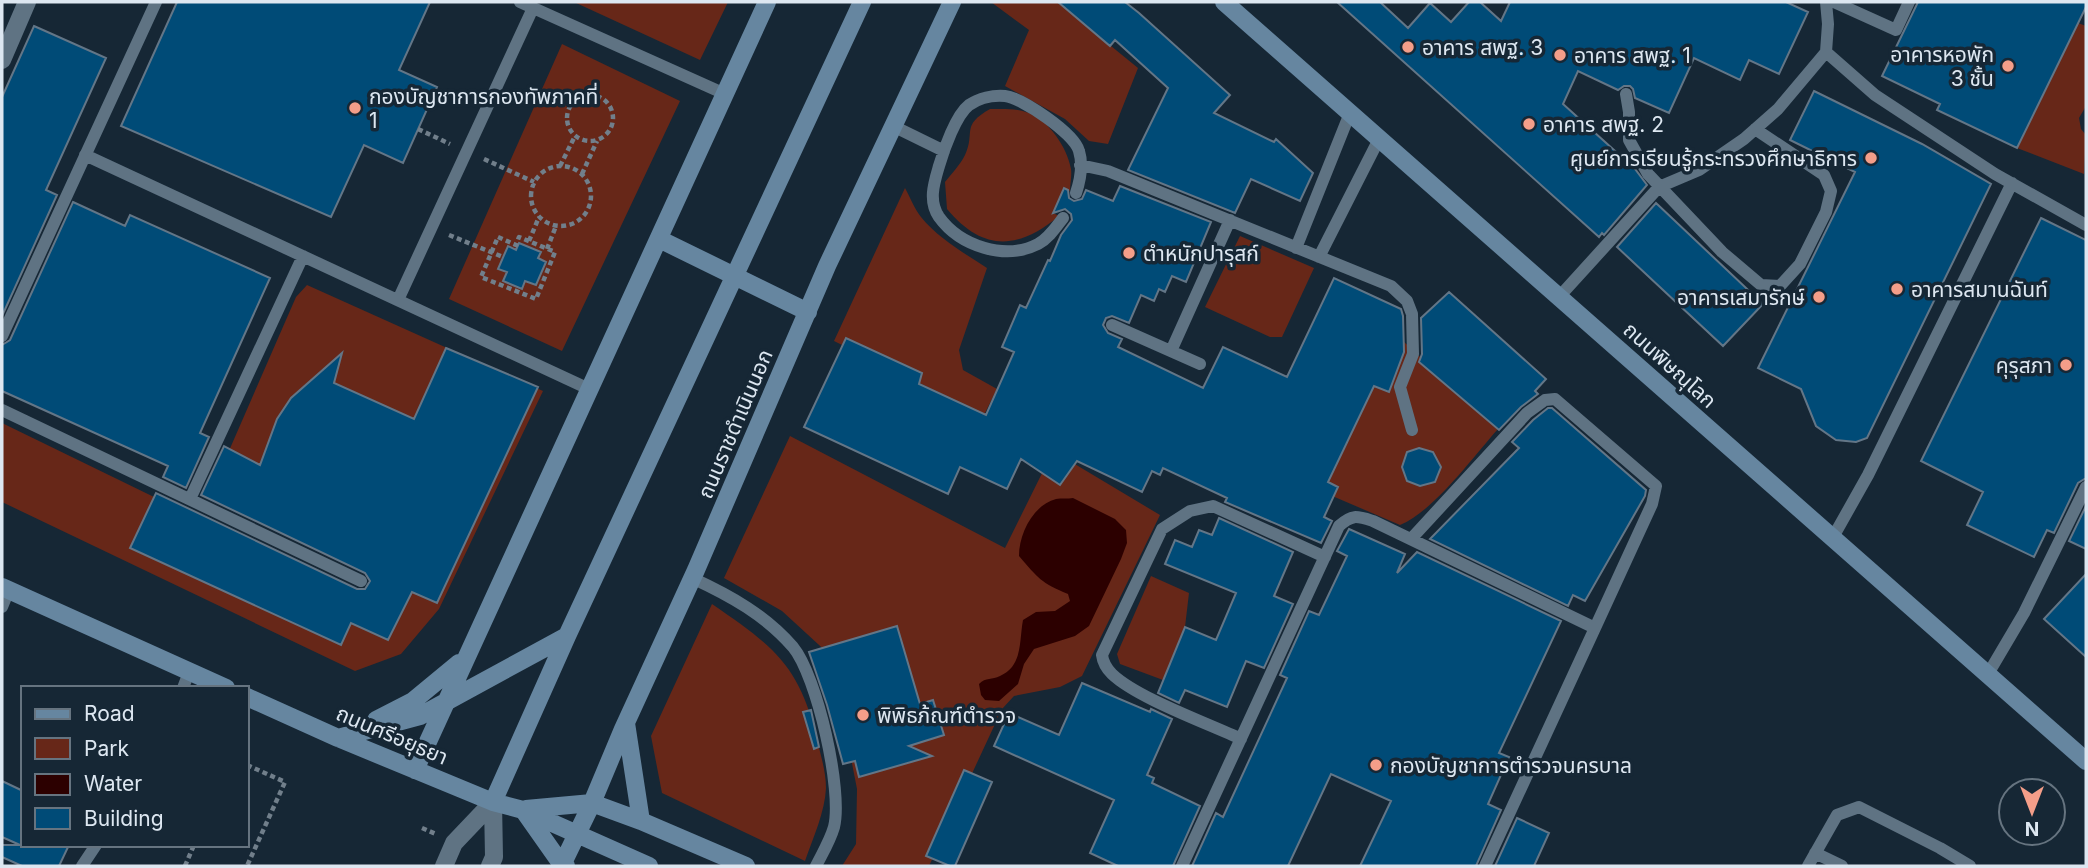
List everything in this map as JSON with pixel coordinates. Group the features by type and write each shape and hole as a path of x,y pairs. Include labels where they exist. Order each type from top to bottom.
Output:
{"main road":[{"path":"415,770 766,2"},
{"path":"492,802 862,2"},
{"name":"ถนนราชดำเนินนอก","path":"564,865 808,313 952,2"},
{"name":"ถนนพิษณุโลก","path":"1224,2 2086,761"},
{"path":"659,239 808,313"},
{"path":"4,595 186,680 216,686"},
{"path":"338,738 420,716 567,636"},
{"path":"338,738 413,701 463,660"},
{"name":"ถนนศรีอยุธยา","path":"248,697 492,802 523,810 649,866"},
{"path":"626,723 641,821"},
{"name":"ถนนศรีอยุธยา","path":"523,810 592,803 746,866"},
{"path":"523,810 564,865"}],"street":[{"path":"2,60 27,2"},
{"path":"444,866 454,843 492,802"},
{"path":"490,866 494,857 492,802"}],"lane":[{"path":"2,336 156,2"},
{"path":"520,2 724,94"},
{"path":"1559,297 1659,187 1699,170 1778,109 1826,52 1826,2"},
{"path":"1834,2 1896,30 1909,2"},
{"path":"397,300 533,8"},
{"path":"1826,52 1875,96 2012,183 2086,225"},
{"path":"1626,94 1629,140 1648,174 1722,252 1761,285 1780,286 1800,264 1826,212 1831,191 1824,175 1755,129"},
{"path":"1063,218 1039,244 1019,251 1000,252 974,245 945,225 933,206 934,185 944,151 963,111 971,103 983,98 1007,96 1060,125 1079,150 1080,181 1076,193"},
{"path":"1296,248 1350,113"},
{"path":"893,126 944,151"},
{"path":"1319,257 1379,139"},
{"path":"85,155 589,389"},
{"path":"1080,165 1108,171 1391,286 1407,300 1412,314 1413,354 1399,387 1412,430"},
{"path":"1832,539 1868,475 2012,183"},
{"path":"1171,351 1230,220"},
{"path":"190,499 303,256"},
{"path":"1112,325 1200,364"},
{"path":"1411,539 1527,413 1545,400 1561,402 1656,486 1653,504 1485,866"},
{"path":"2,410 361,580"},
{"path":"1988,674 2024,613 2086,487"},
{"path":"1241,738 1143,694 1113,675 1103,664 1102,655 1162,529 1191,511 1213,506 1325,556"},
{"path":"1182,866 1339,526 1349,517 1356,516 1373,521 1595,628"},
{"path":"692,578 757,612 795,650 804,667 827,745 834,778 836,808 834,828 816,866"},
{"path":"1808,866 1837,815 1859,807 1970,866"},
{"path":"82,866 95,847"},
{"path":"1815,853 1842,866"}],"path":[{"path":"582,174 597,140 609,132 614,118 609,104 597,96 581,96 570,107 567,122 575,136 582,140 597,140"},
{"path":"560,166 575,136"},
{"path":"560,166 571,167 582,174 591,187 590,206 578,222 570,226 551,225 539,217 531,202 534,182 541,173 560,166"},
{"path":"529,242 539,217"},
{"path":"547,249 556,226"},
{"path":"431,227 503,257"},
{"path":"498,237 516,245 519,237 547,249 555,252 536,299 481,277 498,237"},
{"path":"247,866 285,782 248,765"},
{"path":"185,866 193,847"}],"green space":[{"path":"574,2 728,2 700,60"},
{"path":"991,2 1057,2 1138,68 1108,144 1089,141 1065,119 1005,86 1029,30"},
{"path":"2078,23 2086,26 2086,106 2079,118 2081,129 2086,135 2084,174 2017,148"},
{"path":"562,44 680,101 562,351 449,299"},
{"path":"990,109 1020,110 1043,122 1066,152 1071,169 1070,191 1064,189 1053,213 1059,216 1044,227 1015,240 987,239 960,223 947,209 945,182 965,155 975,120"},
{"path":"905,188 916,210 935,232 987,268 959,350 963,370 997,389 984,415 834,341"},
{"path":"1240,236 1314,268 1282,337 1270,337 1205,307"},
{"path":"307,285 543,391 439,609 401,654 355,671 2,502 2,423 154,497 365,594 375,575 211,492 296,297"},
{"path":"1390,329 1498,429 1439,496 1413,518 1400,525 1316,489"},
{"path":"790,436 1005,548 1053,451 1160,515 1082,676 1060,687 1014,696 1002,709 929,866 842,866 856,844 857,789 831,656 782,611 724,578"},
{"path":"1151,576 1189,593 1185,627 1163,680 1120,664 1117,654"},
{"path":"712,604 752,632 781,660 802,693 810,714 823,764 826,788 821,816 805,861 662,793 651,736"}],"water":[{"path":"1073,498 1115,519 1126,530 1127,543 1121,559 1089,626 1075,636 1034,649 1024,664 1018,684 999,701 985,700 979,684 1000,676 1013,666 1019,652 1023,620 1036,612 1055,611 1070,601 1068,594 1041,579 1019,556 1025,530 1034,514 1048,502"}],"building":[{"path":"177,2 430,2 399,70 437,87 403,163 364,145 331,217 121,126"},
{"path":"1058,2 1125,2 1139,13 1230,95 1214,113 1274,142 1276,139 1313,173 1300,201 1251,179 1235,213 1128,170 1168,88 1115,40 1110,46"},
{"path":"1337,2 1380,2 1408,28 1430,3 1451,22 1469,2 1480,2 1501,21 1510,2 1786,2 1808,12 1779,74 1749,60 1740,80 1694,58 1669,113 1635,98 1630,86 1618,90 1578,71 1563,104 1635,169 1647,185 1604,235 1602,233 1599,237"},
{"name":"อาคารหอพัก 3 ชั้น","path":"1918,2 2086,2 2086,7 2017,148 1937,110 1940,104 1882,76"},
{"path":"34,26 106,58 46,190 57,195 2,316 2,97"},
{"path":"1814,91 1922,144 1991,184 1867,438 1856,442 1836,440 1816,426 1801,389 1758,368 1855,172 1790,140"},
{"path":"1120,186 1211,222 1186,282 1172,276 1165,292 1159,289 1154,301 1141,295 1129,323 1112,316 1106,318 1103,325 1108,333 1122,339 1118,347 1203,388 1223,347 1287,377 1334,278 1401,309 1404,352 1389,392 1374,386 1328,482 1338,487 1324,517 1332,521 1321,543 1225,502 1227,498 1163,468 1160,475 1152,471 1142,492 1077,461 1060,485 1021,459 1007,489 960,467 948,494 804,427 846,338 922,373 919,384 986,415 1014,352 1002,347 1020,305 1026,308 1061,235 1072,220 1071,214 1065,209 1053,213 1064,188 1068,190 1069,198 1074,201 1082,199 1086,190 1113,201"},
{"path":"73,202 125,226 130,215 270,278 200,433 209,437 186,488 163,477 168,466 2,391 2,345 10,340"},
{"path":"1656,203 1763,304 1723,346 1617,247"},
{"path":"2041,218 2086,240 2086,478 2078,483 2054,533 2047,530 2034,557 1967,525 1983,492 1921,461"},
{"path":"519,243 541,252 538,258 546,262 536,285 525,281 522,289 503,281 507,272 498,269 508,246 516,250"},
{"path":"1449,292 1546,379 1535,391 1538,394 1499,430 1419,362 1422,354 1421,318"},
{"path":"446,348 538,387 437,603 412,592 388,640 351,623 341,645 130,548 156,493 357,589 365,589 370,581 365,573 201,495 224,446 260,465 277,419 291,398 342,353 334,383 414,419"},
{"path":"1548,408 1552,408 1646,490 1585,601 1573,595 1568,606 1430,539 1519,448 1512,442"},
{"path":"1419,448 1433,452 1441,467 1435,482 1420,486 1407,481 1402,467 1407,452"},
{"path":"2086,506 2086,549 2069,541"},
{"path":"1219,518 1293,552 1274,596 1293,604 1264,668 1246,661 1227,707 1185,690 1179,703 1158,693 1185,627 1216,640 1236,593 1165,564 1175,540 1192,547 1199,530 1212,535"},
{"path":"1349,529 1405,554 1397,573 1417,552 1561,621 1499,753 1509,757 1488,804 1501,810 1476,866 1360,866 1391,801 1331,774 1288,866 1192,866 1216,813 1223,817 1287,678 1280,675 1309,611 1319,615 1347,556 1337,551"},
{"path":"2086,574 2086,657 2044,619"},
{"path":"897,626 920,704 933,700 944,735 909,746 932,756 859,777 855,761 843,764 809,652"},
{"path":"1082,683 1172,719 1147,775 1154,778 1152,783 1200,806 1173,866 1118,866 1090,853 1114,800 994,746 1009,713 1059,735"},
{"path":"811,710 819,747 814,749 803,712"},
{"path":"964,770 992,782 955,866 950,866 926,856"},
{"path":"2,781 21,790 21,847 68,847 59,866 22,866 2,857 2,845 20,845 2,837"},
{"path":"1517,818 1549,833 1534,866 1495,866"}],"place":[{"name":"อาคาร สพฐ. 3","path":"1408,47"},
{"name":"อาคาร สพฐ. 1","path":"1560,55"},
{"name":"อาคารหอพัก 3 ชั้น","path":"2008,66"},
{"name":"กองบัญชาการกองทัพภาคที่ 1","path":"355,108"},
{"name":"อาคาร สพฐ. 2","path":"1529,124"},
{"name":"ศูนย์การเรียนรู้กระทรวงศึกษาธิการ","path":"1871,158"},
{"name":"ตำหนักปารุสก์","path":"1129,253"},
{"name":"อาคารสมานฉันท์","path":"1897,289"},
{"name":"อาคารเสมารักษ์","path":"1819,297"},
{"name":"คุรุสภา","path":"2066,365"},
{"name":"พิพิธภ้ณฑ์ตำรวจ","path":"863,715"},
{"name":"กองบัญชาการตำรวจนครบาล","path":"1376,765"}]}
